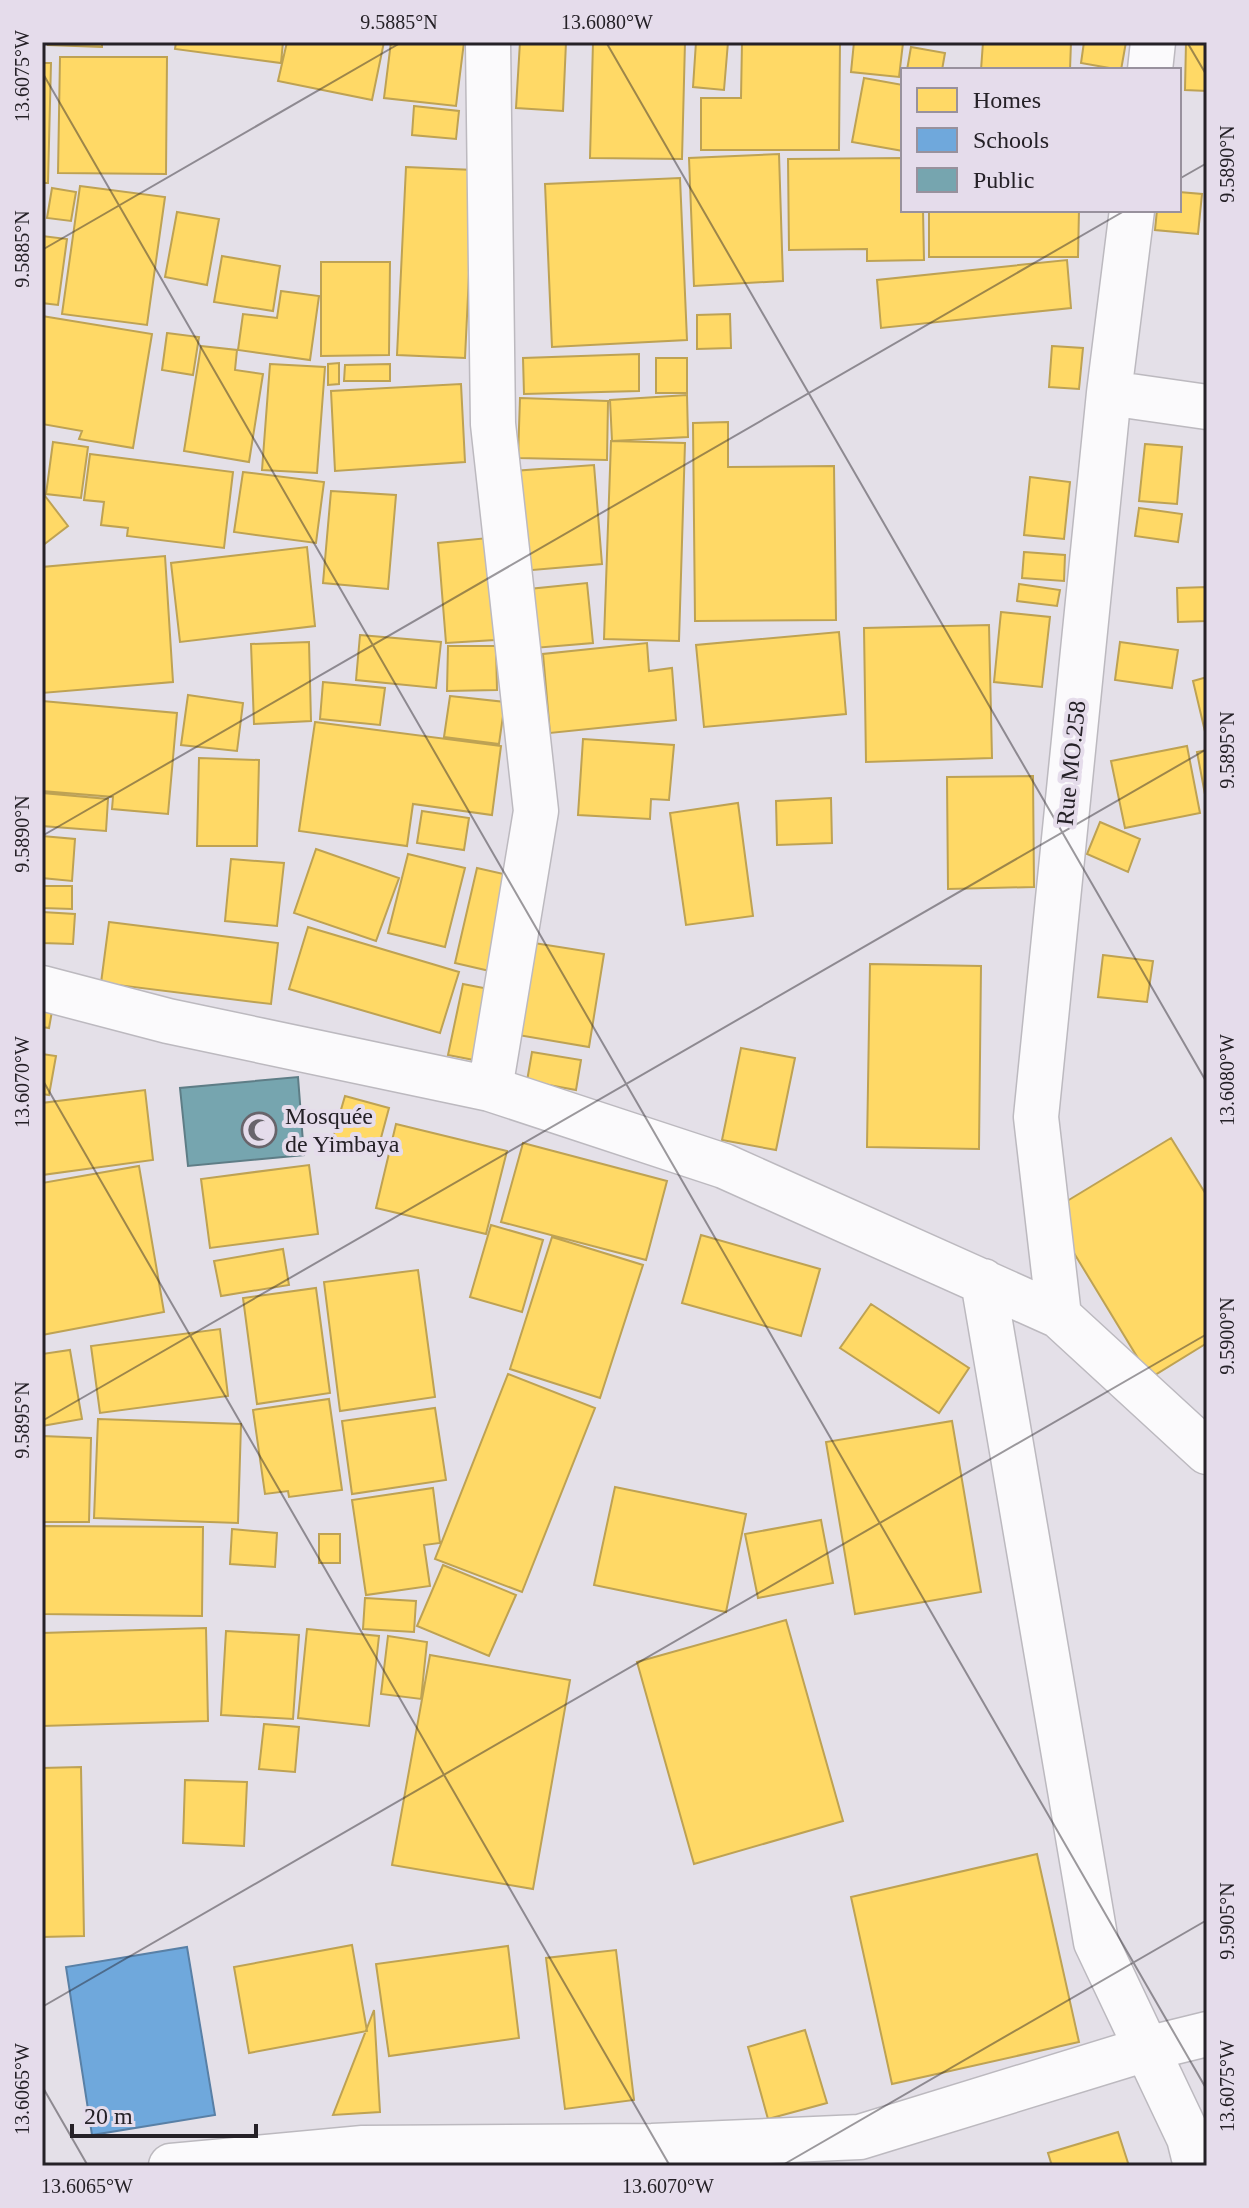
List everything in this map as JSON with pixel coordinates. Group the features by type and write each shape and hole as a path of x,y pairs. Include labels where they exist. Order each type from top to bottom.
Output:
{"street":[{"path":"488,42 493,424 536,811 490,1089"},
{"path":"1150,68 1153,42"},
{"name":"Rue MO.258","path":"1059,1316 1036,1117 1109,393 1132,212"},
{"path":"1109,393 1207,407"},
{"path":"42,988 168,1021 490,1089 724,1166 1059,1316 1207,1452"},
{"path":"983,1281 1096,1942 1189,2138 1196,2166"},
{"path":"171,2166 363,2148 652,2146 860,2137 1146,2049 1207,2034"}],"building: Homes":[{"path":"48,42 102,42 102,47 48,45"},
{"path":"176,42 283,42 281,63 175,49"},
{"path":"287,42 384,42 372,100 278,81"},
{"path":"391,42 464,42 456,106 384,98"},
{"path":"520,42 566,42 563,111 516,108"},
{"path":"593,42 685,42 682,159 590,158"},
{"path":"696,42 728,42 724,90 693,87"},
{"path":"742,42 840,42 839,150 701,150 701,98 741,98"},
{"path":"854,42 903,43 899,77 851,72"},
{"path":"983,42 1071,42 1070,68 981,68"},
{"path":"1084,42 1126,42 1121,68 1081,63"},
{"path":"1186,42 1207,42 1207,91 1185,90"},
{"path":"911,47 945,53 942,68 907,68"},
{"path":"60,57 167,57 166,174 58,173"},
{"path":"42,63 51,63 48,183 42,183"},
{"path":"864,78 901,85 901,151 852,142"},
{"path":"414,106 459,111 456,139 412,135"},
{"path":"779,154 783,281 694,286 689,158"},
{"path":"901,158 901,212 923,212 924,260 867,261 867,249 789,250 788,159"},
{"path":"406,167 474,170 465,358 397,355"},
{"path":"680,178 687,340 552,347 545,184"},
{"path":"80,186 165,197 147,325 62,314"},
{"path":"52,188 76,192 71,221 47,218"},
{"path":"1181,192 1202,194 1198,234 1155,230 1157,212 1181,212"},
{"path":"177,212 219,219 207,285 165,277"},
{"path":"929,212 1079,212 1078,257 929,257"},
{"path":"42,236 67,239 58,305 42,303"},
{"path":"222,256 280,266 273,311 214,302"},
{"path":"1067,260 1071,308 881,328 877,280"},
{"path":"321,262 390,262 389,355 321,356"},
{"path":"281,291 319,296 310,360 238,350 243,314 277,318"},
{"path":"730,314 731,348 697,349 697,315"},
{"path":"42,316 152,334 133,448 79,439 82,431 42,424"},
{"path":"167,333 199,337 193,375 162,370"},
{"path":"201,346 237,350 235,370 263,374 249,462 184,451"},
{"path":"1052,346 1083,348 1079,389 1049,387"},
{"path":"639,354 639,391 524,394 523,358"},
{"path":"656,358 687,358 687,393 656,393"},
{"path":"339,363 339,384 328,385 328,364"},
{"path":"270,364 325,367 317,473 262,470"},
{"path":"390,364 390,381 344,381 345,365"},
{"path":"461,384 465,462 335,471 331,391"},
{"path":"687,395 688,437 612,441 610,400"},
{"path":"520,398 608,401 607,460 518,458"},
{"path":"728,422 728,467 834,466 836,620 695,621 693,423"},
{"path":"611,441 685,443 679,641 604,639"},
{"path":"53,442 88,447 81,498 46,494"},
{"path":"1145,444 1182,447 1177,504 1139,501"},
{"path":"90,454 233,472 224,548 127,536 128,528 101,525 104,502 84,500"},
{"path":"594,465 602,564 521,571 513,471"},
{"path":"243,472 324,482 316,543 234,532"},
{"path":"1030,477 1070,482 1064,539 1024,535"},
{"path":"331,491 396,495 388,589 323,583"},
{"path":"42,492 68,526 42,546"},
{"path":"1139,508 1182,514 1178,542 1135,536"},
{"path":"488,538 495,640 446,643 438,543"},
{"path":"307,547 315,626 180,642 171,563"},
{"path":"1024,552 1065,555 1064,581 1022,578"},
{"path":"165,556 173,682 42,693 42,567"},
{"path":"587,583 593,643 534,648 529,589"},
{"path":"1019,584 1060,590 1057,606 1017,601"},
{"path":"1207,587 1207,621 1178,622 1177,588"},
{"path":"1001,612 1050,617 1042,687 994,682"},
{"path":"989,625 992,758 866,762 864,628"},
{"path":"839,632 846,714 704,727 696,645"},
{"path":"360,635 441,642 436,688 356,680"},
{"path":"309,642 311,721 254,724 251,644"},
{"path":"1120,642 1178,650 1172,688 1115,680"},
{"path":"647,643 649,671 672,668 676,720 550,733 543,654"},
{"path":"448,646 496,646 497,690 447,691"},
{"path":"1207,677 1207,740 1193,681"},
{"path":"323,682 385,688 380,725 320,719"},
{"path":"188,695 243,703 237,751 181,745"},
{"path":"450,696 505,702 499,744 444,737"},
{"path":"42,701 177,713 168,814 112,809 113,797 42,791"},
{"path":"315,722 501,746 492,815 413,804 407,846 299,831"},
{"path":"583,739 674,745 669,800 651,799 650,819 578,815"},
{"path":"1187,746 1200,813 1125,828 1111,761"},
{"path":"1207,750 1207,805 1197,752"},
{"path":"199,758 259,760 257,846 197,846"},
{"path":"1033,776 1034,887 948,889 947,777"},
{"path":"42,793 108,799 106,831 42,826"},
{"path":"831,798 832,843 777,845 776,801"},
{"path":"738,803 753,916 686,925 670,813"},
{"path":"422,811 469,818 464,850 417,843"},
{"path":"1100,822 1140,839 1128,872 1087,854"},
{"path":"42,836 75,839 72,881 42,878"},
{"path":"316,849 399,878 376,941 294,913"},
{"path":"408,854 465,868 445,947 388,933"},
{"path":"231,859 284,863 277,926 225,921"},
{"path":"477,868 517,877 494,972 455,963"},
{"path":"42,886 72,886 72,909 42,908"},
{"path":"42,912 75,914 73,944 42,943"},
{"path":"109,922 278,943 271,1004 101,983"},
{"path":"308,927 459,972 440,1033 289,989"},
{"path":"534,943 604,954 589,1047 518,1035"},
{"path":"1103,955 1153,961 1147,1002 1098,997"},
{"path":"870,964 981,966 979,1149 867,1147"},
{"path":"463,984 494,990 479,1061 448,1055"},
{"path":"42,998 54,1000 49,1028 42,1027"},
{"path":"741,1048 795,1058 776,1150 722,1140"},
{"path":"532,1052 581,1060 576,1090 527,1081"},
{"path":"42,1054 56,1056 49,1095 42,1094"},
{"path":"145,1090 153,1160 42,1175 42,1103"},
{"path":"345,1096 389,1108 378,1149 333,1137"},
{"path":"396,1124 507,1151 486,1234 376,1208"},
{"path":"1171,1138 1207,1196 1207,1343 1150,1378 1049,1212"},
{"path":"523,1143 667,1181 646,1260 501,1222"},
{"path":"309,1165 318,1234 210,1248 201,1179"},
{"path":"139,1166 164,1312 42,1335 42,1183"},
{"path":"491,1225 543,1240 522,1312 470,1297"},
{"path":"701,1235 820,1269 801,1336 682,1303"},
{"path":"552,1237 643,1265 600,1398 510,1369"},
{"path":"283,1249 289,1285 221,1296 214,1261"},
{"path":"418,1270 435,1397 340,1411 324,1282"},
{"path":"316,1288 330,1393 257,1404 243,1298"},
{"path":"871,1304 969,1368 939,1413 840,1348"},
{"path":"220,1329 228,1396 100,1413 91,1346"},
{"path":"70,1350 82,1419 42,1426 42,1354"},
{"path":"508,1374 595,1408 522,1592 435,1559"},
{"path":"329,1399 342,1490 289,1497 288,1491 265,1494 253,1410"},
{"path":"435,1408 446,1480 352,1494 342,1421"},
{"path":"98,1419 241,1424 238,1523 94,1518"},
{"path":"952,1421 981,1592 855,1614 826,1442"},
{"path":"42,1436 91,1438 89,1522 42,1522"},
{"path":"615,1487 746,1514 726,1612 594,1585"},
{"path":"433,1488 440,1543 424,1545 430,1586 366,1595 352,1500"},
{"path":"821,1520 833,1583 758,1598 745,1534"},
{"path":"42,1526 203,1527 202,1616 42,1614"},
{"path":"232,1529 277,1533 275,1567 230,1564"},
{"path":"319,1534 340,1534 340,1563 319,1563"},
{"path":"443,1565 516,1595 489,1656 417,1626"},
{"path":"365,1598 416,1601 414,1632 363,1629"},
{"path":"786,1620 843,1821 694,1864 637,1662"},
{"path":"206,1628 208,1721 42,1726 42,1633"},
{"path":"307,1629 379,1636 369,1726 298,1718"},
{"path":"226,1631 299,1635 293,1719 221,1715"},
{"path":"388,1636 427,1642 421,1699 381,1694"},
{"path":"430,1655 570,1680 533,1889 392,1865"},
{"path":"264,1724 299,1727 295,1772 259,1769"},
{"path":"81,1767 84,1936 42,1937 42,1768"},
{"path":"185,1780 247,1782 244,1846 183,1843"},
{"path":"1037,1854 1079,2042 892,2084 851,1897"},
{"path":"352,1945 367,2031 249,2053 234,1967"},
{"path":"508,1946 519,2038 389,2056 376,1964"},
{"path":"616,1950 634,2100 565,2109 546,1958"},
{"path":"374,2010 380,2112 333,2115"},
{"path":"805,2030 827,2103 768,2119 748,2047"},
{"path":"1118,2132 1129,2166 1052,2166 1048,2153"}],"building: Schools":[{"path":"187,1947 215,2115 92,2135 66,1967"}],"building: Public":[{"path":"298,1077 304,1155 188,1166 180,1088"}],"place":[{"name":"Mosquée de Yimbaya","path":"259,1130"}]}
